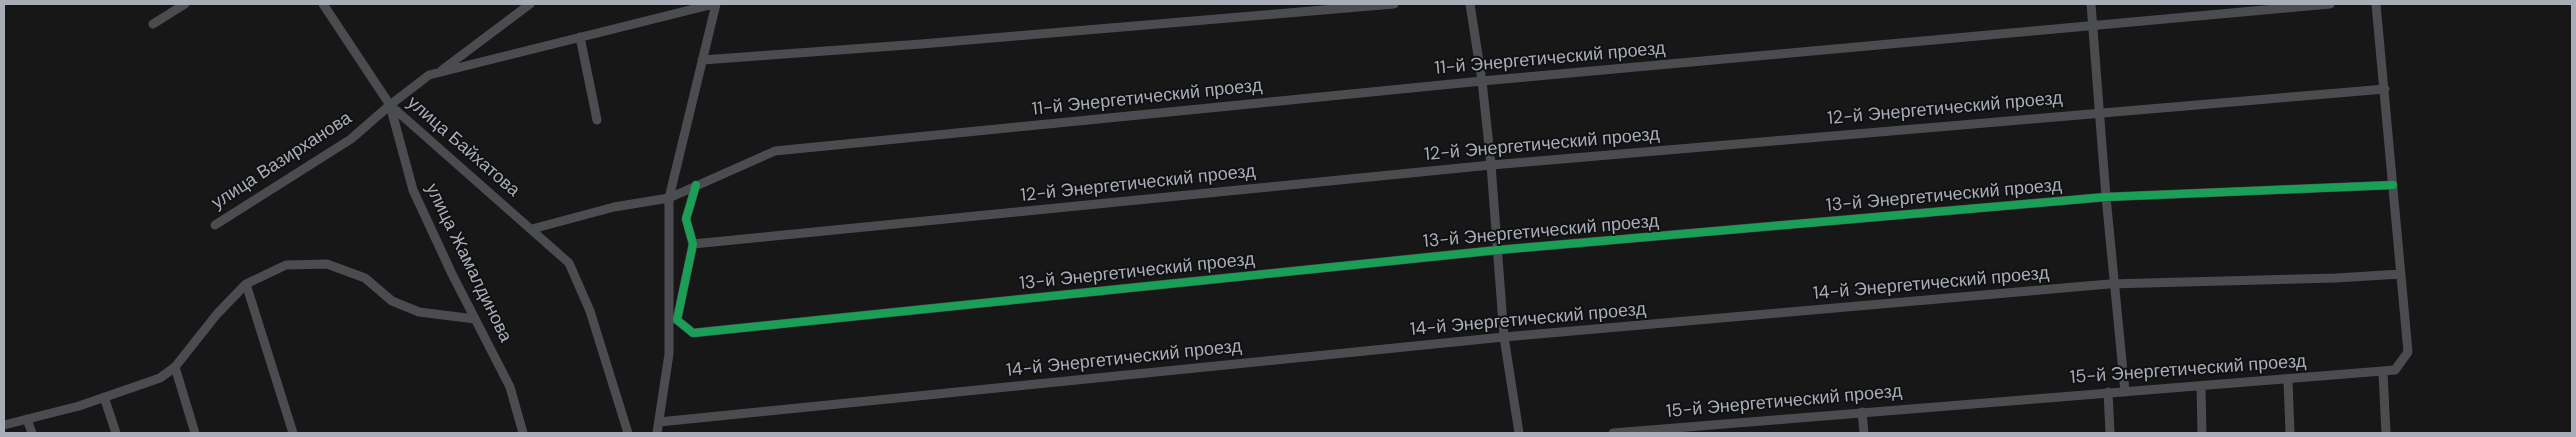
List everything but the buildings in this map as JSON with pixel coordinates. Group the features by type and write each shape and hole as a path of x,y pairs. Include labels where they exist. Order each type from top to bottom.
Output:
{"street":[{"path":"153,24 185,4"},
{"path":"322,4 390,104"},
{"path":"438,73 530,4"},
{"path":"670,354 669,198 715,4"},
{"name":"улица Байхатова","path":"628,433 590,311 569,263 390,104 429,75 715,4"},
{"path":"702,60 920,44 1394,4"},
{"path":"1470,4 1482,81 1491,165 1504,337 1519,433"},
{"path":"2091,4 2106,197 2125,392"},
{"name":"11-й Энергетический проезд","path":"532,229 614,207 669,198 775,151 1482,81 2330,4"},
{"path":"2376,4 2408,352 2395,370 2383,373 2386,433"},
{"path":"580,37 597,120"},
{"name":"12-й Энергетический проезд","path":"692,244 1491,165 2384,88"},
{"name":"улица Вазирханова","path":"215,225 351,139 390,104"},
{"name":"улица Жамалдинова","path":"390,104 413,190 510,388 523,433"},
{"path":"657,433 670,354 692,244 686,219 696,185"},
{"name":"13-й Энергетический проезд","path":"677,320 693,333 1498,250 2106,197 2393,185"},
{"path":"4,425 160,378 175,367 217,314 246,284 286,265 327,264 365,278 392,301 418,312 475,319"},
{"name":"14-й Энергетический проезд","path":"659,422 1504,337 2115,284 2336,278 2401,274"},
{"path":"246,284 293,433"},
{"path":"175,367 195,433"},
{"name":"15-й Энергетический проезд","path":"1613,433 2108,392 2383,373"},
{"path":"2288,380 2290,433"},
{"path":"2200,386 2202,433"},
{"path":"2108,392 2110,433"},
{"path":"104,396 116,433"},
{"path":"1862,412 1864,433"},
{"path":"28,419 32,433"}],"cycle path":[{"path":"696,185 686,219 693,244 677,320 693,333 1498,250 2106,197 2393,185"}]}
